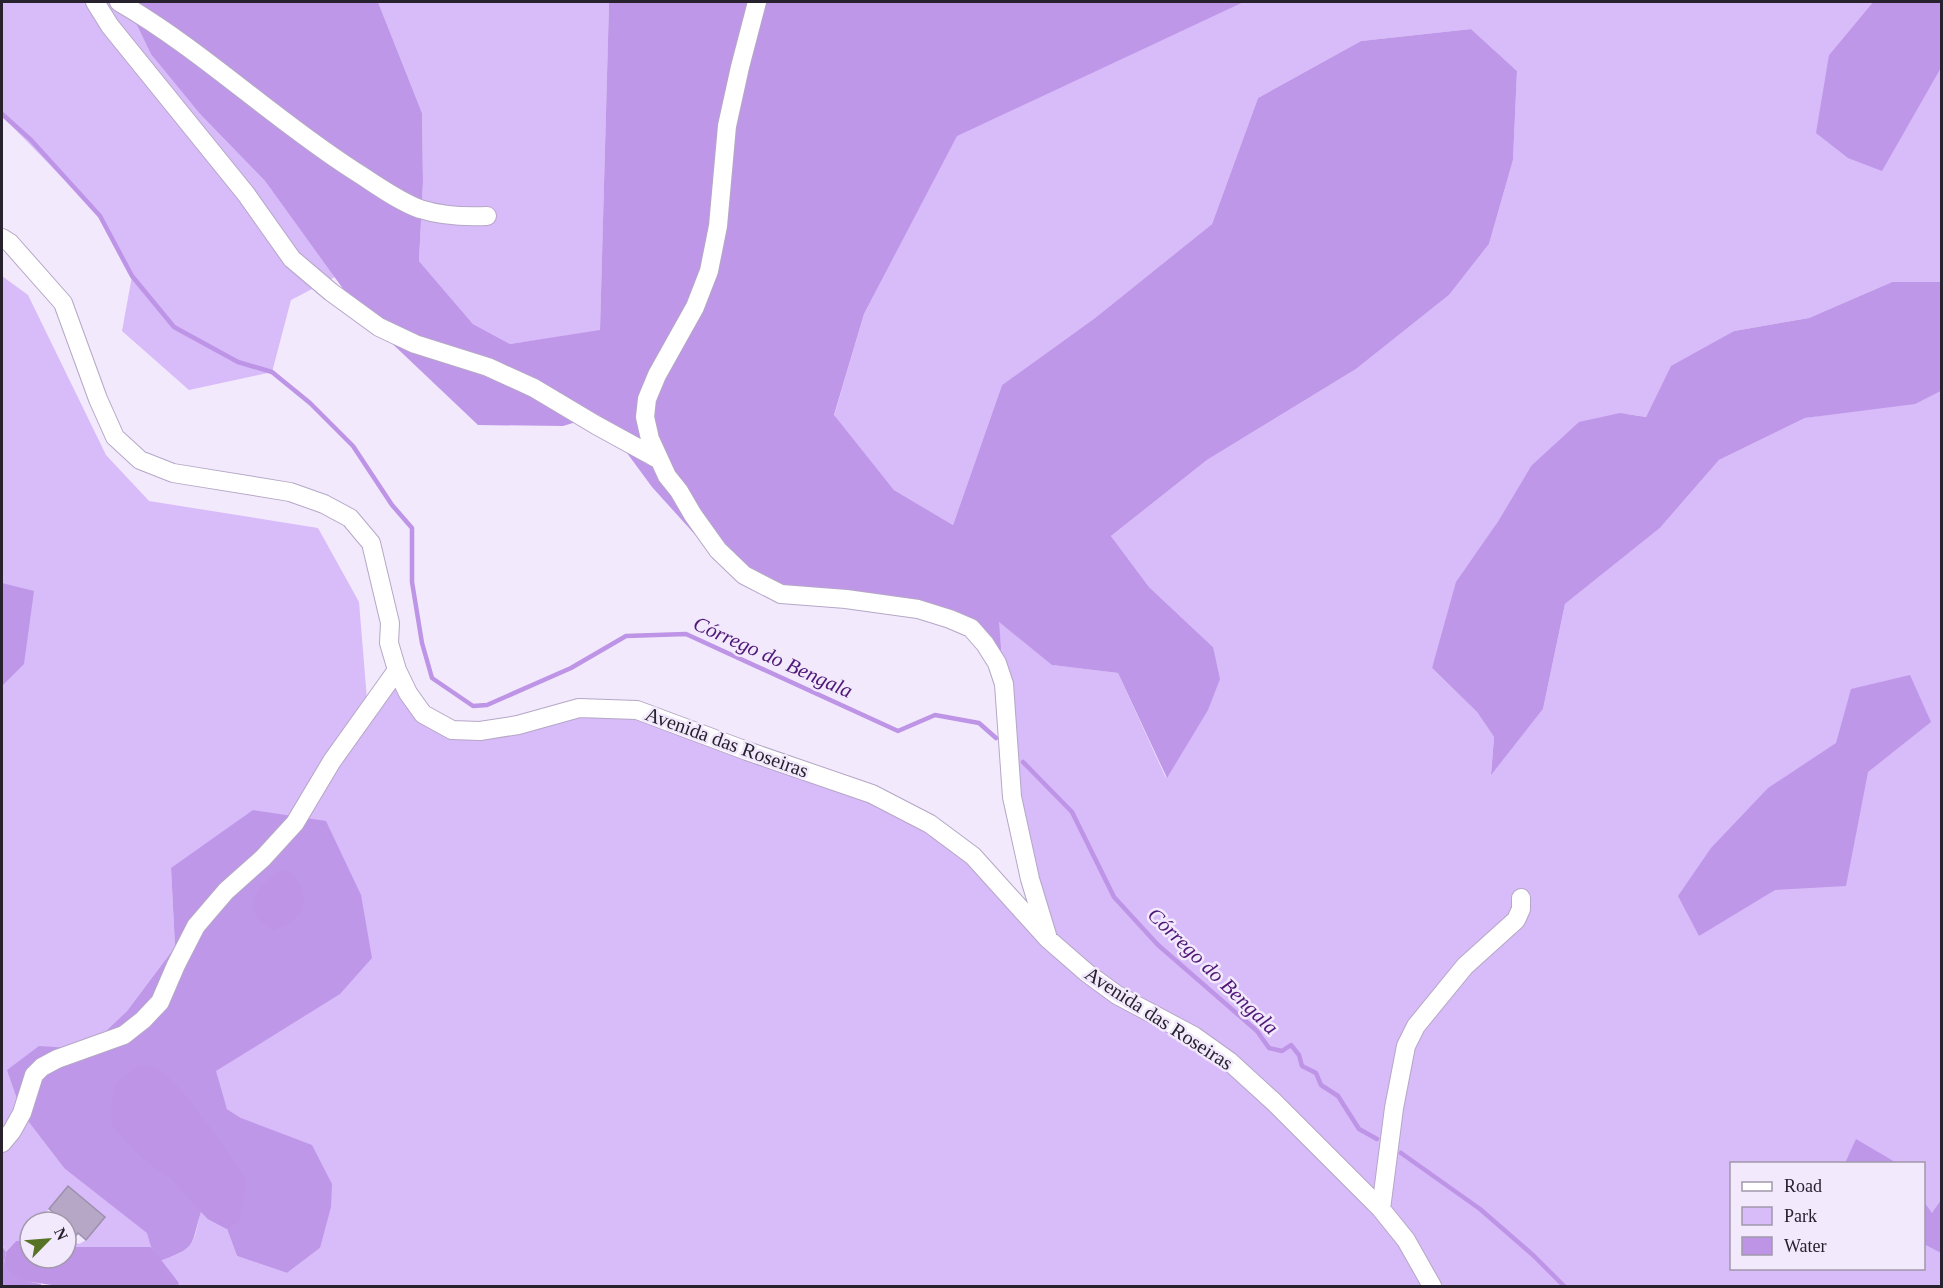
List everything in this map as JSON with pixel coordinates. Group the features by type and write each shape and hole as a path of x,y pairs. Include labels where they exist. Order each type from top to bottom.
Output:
{"street":[{"path":"95,2 110,26 246,195 292,259 331,292 379,327 415,344 488,367 534,388 658,459"},
{"path":"120,2 186,45 307,139 393,195 417,208 438,214 462,217 488,216"},
{"path":"757,2 727,126 718,226 709,271 695,307 657,375 647,399 645,417 658,459 667,476 718,550 744,575 764,587 781,594 846,599 918,609 971,628 985,644 997,663 1004,684 1012,797 1030,879 1048,939"},
{"name":"Avenida das Roseiras","path":"2,238 10,243 63,303 98,399 115,437 140,460 173,472 290,492 324,504 350,518 371,543 390,623 390,643 397,670 408,693 423,714 452,730 480,732 579,708 637,710 747,752 872,794 930,824 973,856 1048,939 1087,973 1118,995 1194,1036 1229,1060 1381,1209 1406,1240 1432,1287"},
{"path":"2,1143 17,1122 34,1075 42,1067 57,1059 124,1035 160,1002 196,926 220,897 263,858 295,823 332,761 397,670"},
{"path":"1381,1209 1394,1108 1406,1046 1416,1026 1465,966 1516,920 1521,909 1521,898"}],"green space":[{"path":"2,2 126,2 201,115 265,181 335,277 291,300 272,372 189,390 122,331 132,276 100,216 2,116"},
{"path":"378,2 609,2 600,331 510,344 473,324 419,261 423,182 422,113"},
{"path":"1244,2 1873,2 1829,55 1882,170 1941,68 1941,282 1892,282 1809,318 1734,331 1671,367 1646,417 1627,414 1531,466 1497,523 1432,668 1477,712 1494,737 1491,773 1543,709 1565,604 1660,528 1719,460 1805,418 1922,400 1941,391 1941,1286 178,1286 179,1283 160,1261 180,1253 191,1245 201,1211 227,1229 237,1256 287,1273 320,1248 241,1118 227,1109 215,1071 277,1032 171,868 175,947 127,1011 87,1049 65,1169 148,1233 151,1247 78,1247 78,1244 86,1240 105,1217 78,1213 78,1210 18,1210 18,1241 6,1252 2,1245 2,276 28,295 106,455 149,501 318,528 359,602 368,712 397,670 436,722 480,731 605,708 872,794 973,856 1047,938 1027,864 998,621 1053,665 1118,673 1166,778 1213,647 1149,587 1111,536 1207,460 1356,369 1449,295 1489,244 1513,160 1517,71 1471,29 1361,41 1258,98 1212,224 1095,318 1002,385 953,525 894,490 834,416 864,314 957,135"}],"shaded area":[{"path":"126,2 378,2 422,113 423,182 419,261 473,324 510,344 600,330 609,2 1244,2 957,136 864,314 834,415 894,490 953,525 1002,385 1095,318 1212,224 1258,98 1361,41 1471,29 1517,71 1513,160 1489,244 1449,295 1356,369 1207,460 1111,536 1149,587 1213,647 1220,679 1208,710 1167,778 1118,673 1052,665 999,622 1004,684 985,644 950,619 781,594 708,549 652,487 599,415 563,426 478,425 362,315 265,181 201,115 151,54"},
{"path":"1873,2 1941,2 1941,68 1882,171 1848,158 1816,133 1829,55"},
{"path":"1892,282 1941,282 1941,391 1915,404 1805,418 1719,460 1660,528 1565,604 1543,709 1491,775 1494,737 1477,712 1432,668 1456,582 1497,523 1531,466 1579,422 1620,413 1646,417 1671,366 1734,331 1809,318"},
{"path":"2,583 34,591 24,664 2,686"},
{"path":"1910,675 1931,722 1868,772 1846,886 1775,890 1699,936 1678,896 1711,848 1768,788 1836,743 1851,689"},
{"path":"253,810 326,821 361,895 372,958 340,994 216,1071 227,1109 241,1118 312,1145 332,1184 331,1207 320,1248 287,1273 237,1256 227,1229 208,1219 201,1212 193,1239 187,1249 160,1261 151,1247 147,1233 65,1169 22,1113 7,1070 39,1046 87,1049 127,1011 175,947 171,868"},
{"path":"1856,1139 1895,1162 1845,1162"},
{"path":"1941,1200 1942,1253 1925,1244 1925,1203 1932,1213"},
{"path":"2,1246 6,1252 4,1264 41,1286 2,1286"}],"water":[{"path":"285,869 300,885 304,899 303,906 295,919 273,931 261,922 253,906 258,891 264,884"},
{"path":"140,1065 158,1070 179,1088 205,1120 246,1180 240,1221 227,1229 208,1219 170,1178 143,1159 112,1126 111,1104 115,1083"},
{"path":"18,1241 18,1270 78,1270 78,1247 151,1247 179,1283 178,1286 58,1286 31,1282 12,1273 4,1264 6,1252"}],"building":[{"path":"68,1186 105,1217 86,1240 78,1233 78,1210 49,1209"}],"waterway":[{"name":"Córrego do Bengala","path":"2,114 31,140 100,216 132,276 174,327 238,362 272,372 310,403 353,446 392,505 412,528 412,582 422,643 432,678 473,706 487,705 571,668 626,636 686,634 898,731 935,715 979,723 996,738"},
{"name":"Córrego do Bengala","path":"1023,762 1072,812 1114,897 1158,945 1257,1031 1269,1048 1282,1051 1291,1045 1299,1055 1302,1066 1316,1073 1321,1085 1338,1096 1359,1129 1377,1139"},
{"name":"Córrego do Bengala","path":"1401,1153 1480,1209 1534,1256 1564,1286"}]}
